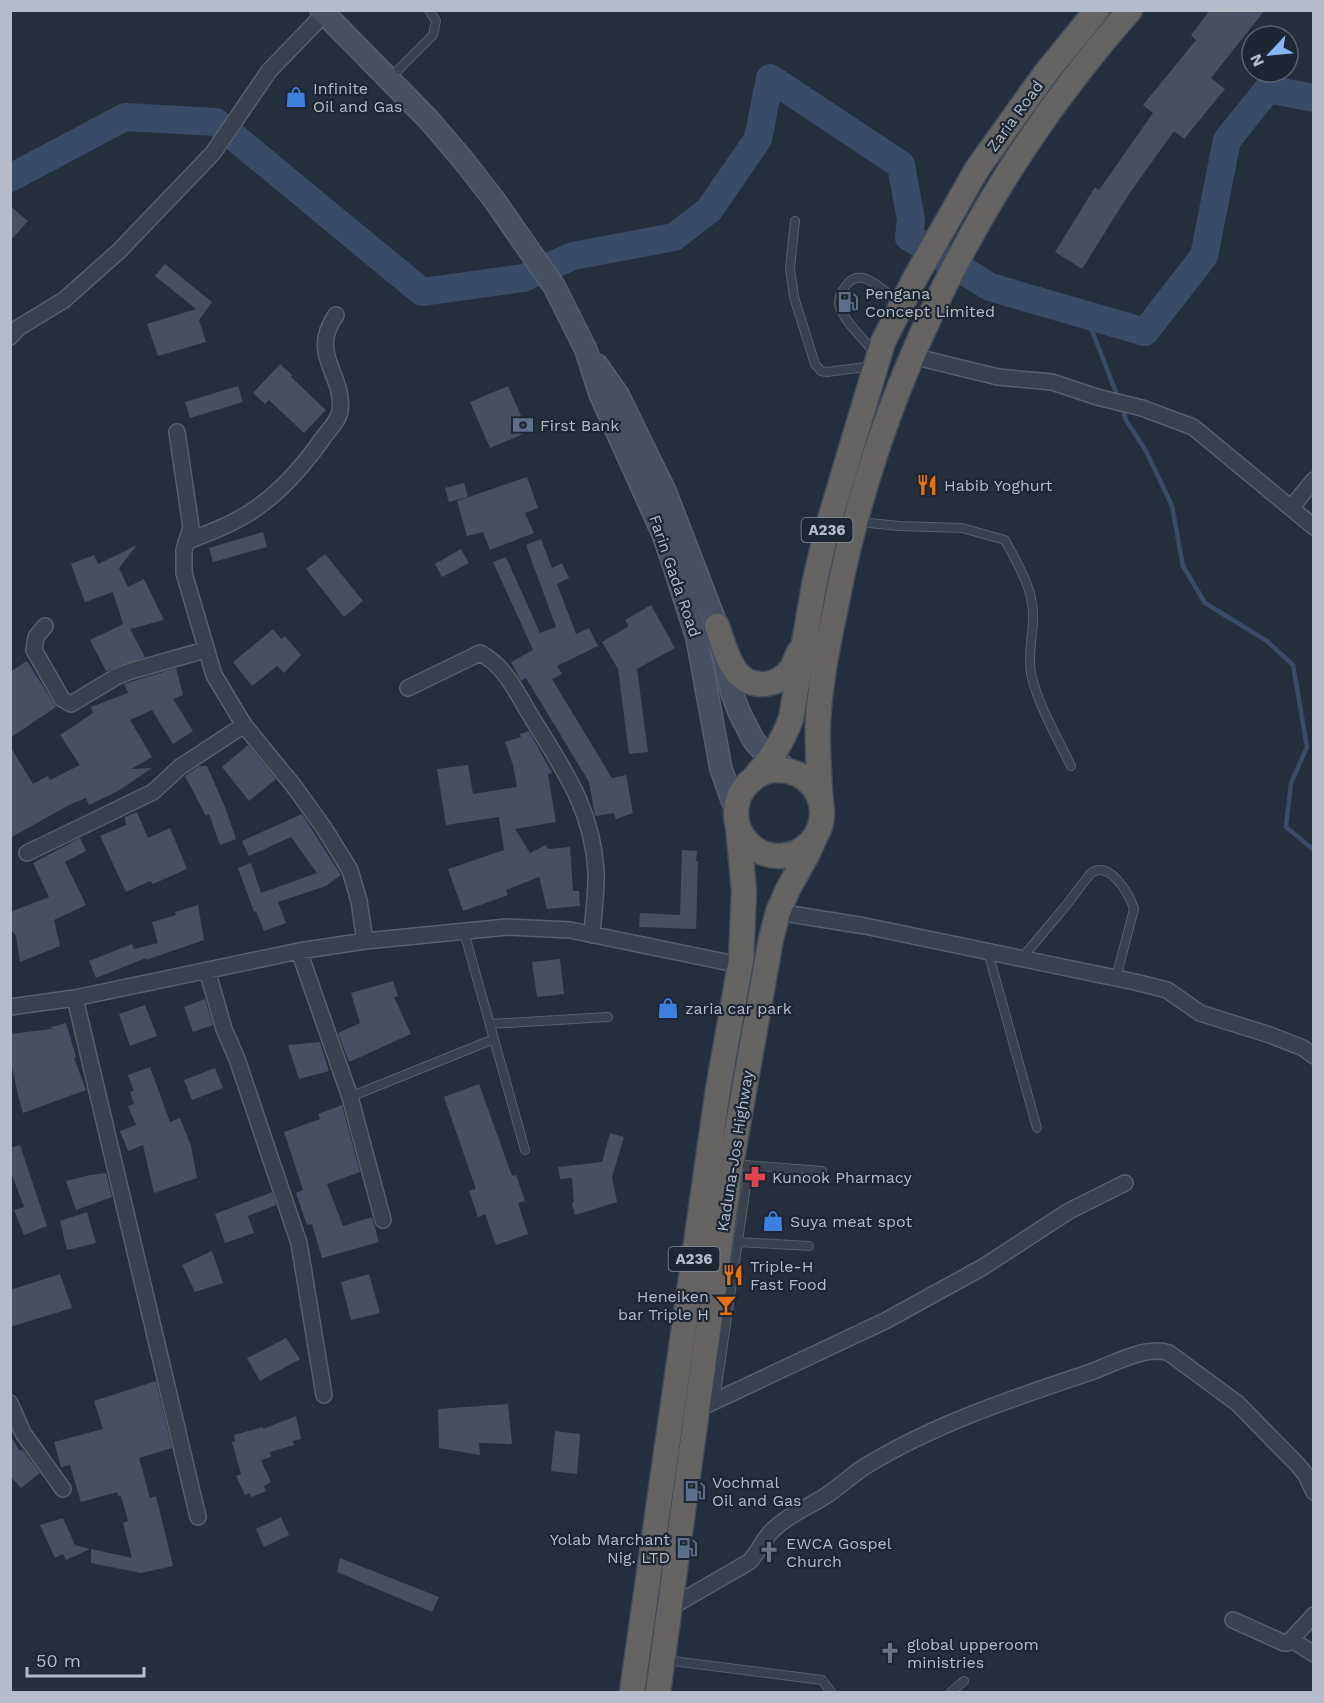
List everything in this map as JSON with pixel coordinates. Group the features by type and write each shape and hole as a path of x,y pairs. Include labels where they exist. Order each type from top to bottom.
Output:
{"highway":[{"name":"Zaria Road","path":"901,305 976,169 1008,122 1097,10"},
{"name":"A236","path":"817,833 821,819 818,730 822,687 843,569 887,418 939,297 1000,186 1050,110 1130,10"},
{"name":"A236","path":"737,818 739,796 747,784 781,765 827,529 876,361 901,305"},
{"name":"A236","path":"717,626 735,670 742,678 758,684 766,684 786,675 793,667 806,632"},
{"path":"781,765 804,778 814,789 821,804"},
{"path":"737,818 751,845 771,855 783,856 797,852 817,833"},
{"name":"Kaduna-Jos Highway","path":"632,1692 718,1089 740,965 744,891 737,818"},
{"name":"Kaduna-Jos Highway","path":"658,1692 707,1405 765,973 778,912 817,833"}],"main road":[{"name":"Farin Gada Road","path":"328,15 429,120 464,161 554,286 586,350 618,395 665,491 717,626 732,693 739,712 754,741 781,765"},
{"name":"Farin Gada Road","path":"586,350 600,394 663,534 687,604 704,671 722,769 737,818"}],"street":[{"path":"10,337 18,328 64,300 127,243 213,153 269,71 328,15"},
{"path":"186,542 234,522 273,496 314,450 340,413 339,396 324,348 327,327 336,315"},
{"path":"912,356 998,377 1052,382 1097,397 1142,408 1193,427 1314,527"},
{"path":"177,432 190,527 186,542 184,573 214,675 244,724 293,785 350,870 359,901 365,941"},
{"path":"1291,508 1314,480"},
{"path":"45,626 36,637 34,650 62,699 71,705 131,670 205,650"},
{"path":"408,688 480,653 490,658 507,677 563,768 584,807 596,873 592,935"},
{"path":"27,853 153,792 180,767 244,724"},
{"path":"778,912 865,926 1167,990 1200,1013 1303,1047 1314,1056"},
{"path":"10,1007 75,998 299,951 365,941 507,927 570,930 740,965"},
{"path":"299,951 350,1097 383,1220"},
{"path":"207,970 224,1029 237,1059 299,1243 324,1395"},
{"path":"75,998 198,1517"},
{"path":"707,1405 885,1321 983,1267 1070,1211 1125,1183"},
{"path":"671,1607 749,1562 759,1552 770,1533 786,1520 828,1495 881,1458 946,1425 1002,1402 1115,1364 1148,1350 1169,1353 1237,1403 1297,1464 1306,1475 1314,1492"},
{"path":"10,1403 23,1433 63,1489"},
{"path":"1233,1620 1288,1643 1314,1615"},
{"path":"1292,1640 1314,1654"}],"lane":[{"path":"389,79 433,34 436,21 429,10"},
{"path":"795,221 790,268 794,297 816,364 821,371 827,372 876,361 838,304 840,295 849,281 859,276 868,278 901,305"},
{"path":"855,522 962,528 1005,540 1027,581 1033,606 1029,657 1036,691 1071,766"},
{"path":"1021,958 1090,874 1094,870 1102,869 1114,878 1134,909 1116,978"},
{"path":"465,932 525,1150"},
{"path":"988,952 1037,1128"},
{"path":"490,1024 608,1017"},
{"path":"350,1097 494,1039"},
{"path":"707,1405 739,1242 740,1164 822,1171"},
{"path":"739,1242 809,1246"},
{"path":"663,1659 822,1680 831,1692"},
{"path":"951,1692 964,1681"}],"building":[{"path":"1210,10 1265,10 1254,24 1240,24 1240,41 1211,78 1225,89 1184,139 1174,131 1129,194 1082,269 1055,252 1095,187 1099,190 1153,113 1143,105 1196,40 1191,35"},
{"path":"10,206 28,221 10,241"},
{"path":"165,264 212,302 199,320 206,342 158,356 147,324 196,309 155,276"},
{"path":"280,364 326,410 304,433 269,400 265,404 253,393"},
{"path":"238,386 243,402 190,418 185,402"},
{"path":"508,386 528,432 490,448 470,402"},
{"path":"527,477 538,508 525,513 534,533 490,550 483,532 467,536 457,501"},
{"path":"464,483 468,497 449,502 445,488"},
{"path":"263,532 267,547 213,562 209,548"},
{"path":"541,539 552,568 562,563 569,578 557,584 576,634 589,628 598,646 557,666 562,674 552,679 612,778 626,775 633,813 616,819 614,813 595,816 589,782 526,678 521,681 511,662 533,650 493,562 506,557 540,633 556,627 526,545"},
{"path":"137,545 119,568 128,587 144,579 164,620 130,629 145,657 106,671 90,640 123,624 113,592 85,602 71,564 94,555 98,564"},
{"path":"461,549 469,563 442,577 435,564"},
{"path":"325,554 363,601 344,617 306,569"},
{"path":"651,605 675,648 637,669 648,752 629,754 618,669 602,642 629,626 625,620"},
{"path":"273,629 281,639 285,636 301,655 284,673 277,666 252,686 233,662"},
{"path":"27,661 56,707 10,738 10,672"},
{"path":"176,668 183,695 173,699 193,731 173,744 152,710 130,720 152,757 131,769 152,768 118,791 89,805 86,798 71,804 10,838 10,746 33,784 48,776 50,780 80,765 60,735 93,713 91,707 128,693 124,684"},
{"path":"529,731 552,773 548,774 556,822 515,829 530,853 546,845 548,849 570,847 573,891 579,891 580,906 547,909 539,877 506,890 508,895 463,911 448,869 504,850 499,817 446,825 437,769 468,765 473,794 517,787 513,765 505,742 521,737 520,734"},
{"path":"248,745 276,779 249,801 222,767"},
{"path":"199,766 207,766 236,839 220,845 209,814 206,816 185,776"},
{"path":"137,812 148,838 170,828 187,869 153,884 150,881 126,892 100,836 126,825 125,817"},
{"path":"302,814 341,875 326,886 278,902 286,923 264,931 256,911 254,912 238,868 251,863 261,893 317,873 291,837 249,856 242,841"},
{"path":"80,838 86,851 65,862 86,905 54,920 60,946 20,962 16,936 10,928 10,912 49,897 33,863"},
{"path":"682,850 697,851 696,929 639,927 640,913 680,915"},
{"path":"198,905 204,940 146,960 146,958 96,978 89,961 132,944 134,949 158,943 152,922"},
{"path":"560,959 564,994 537,997 532,962"},
{"path":"393,981 398,996 394,997 411,1034 349,1062 338,1033 360,1023 351,993"},
{"path":"205,999 213,1025 193,1032 184,1007"},
{"path":"145,1005 157,1036 130,1046 119,1014"},
{"path":"66,1023 76,1057 74,1058 86,1090 23,1113 10,1058 10,1034 52,1029 51,1027"},
{"path":"320,1042 329,1071 299,1079 288,1045"},
{"path":"150,1067 170,1122 180,1118 191,1146 197,1178 154,1193 143,1145 128,1151 120,1131 136,1125 128,1106 134,1104 130,1092 134,1091 128,1075"},
{"path":"215,1068 223,1088 192,1100 184,1080"},
{"path":"479,1084 512,1176 516,1175 525,1201 518,1203 528,1234 496,1245 485,1214 478,1217 469,1191 476,1189 444,1097"},
{"path":"342,1105 360,1172 327,1184 343,1226 372,1217 379,1242 322,1258 312,1224 307,1225 296,1193 303,1190 284,1132 320,1119 318,1114"},
{"path":"610,1133 624,1137 612,1177 617,1202 575,1215 572,1203 574,1202 572,1178 560,1179 558,1167 602,1162"},
{"path":"20,1145 47,1226 24,1235 14,1210 24,1207 10,1170 10,1148"},
{"path":"106,1173 112,1197 76,1210 66,1181"},
{"path":"272,1192 276,1205 248,1216 254,1233 225,1243 215,1214"},
{"path":"87,1212 96,1243 67,1250 60,1221"},
{"path":"212,1251 223,1283 195,1292 182,1265"},
{"path":"60,1274 72,1308 10,1327 10,1290"},
{"path":"369,1274 380,1313 351,1320 341,1282"},
{"path":"286,1338 300,1359 260,1381 247,1358"},
{"path":"156,1381 172,1448 139,1458 150,1498 156,1496 173,1566 141,1573 91,1563 91,1549 132,1558 123,1523 128,1521 121,1496 118,1496 117,1492 81,1502 70,1465 61,1467 54,1442 103,1429 94,1401"},
{"path":"508,1404 512,1444 479,1443 480,1455 439,1448 438,1409"},
{"path":"296,1416 301,1439 293,1441 294,1445 270,1452 271,1457 261,1460 271,1482 264,1486 266,1491 251,1497 249,1493 245,1495 236,1476 241,1474 232,1442 235,1441 234,1435 263,1427 263,1429"},
{"path":"555,1431 580,1434 577,1474 551,1471"},
{"path":"10,1435 20,1451 22,1449 40,1473 21,1488 10,1476"},
{"path":"281,1517 289,1535 264,1547 256,1529"},
{"path":"63,1518 75,1545 90,1549 66,1560 63,1554 55,1558 40,1525"},
{"path":"340,1558 439,1597 432,1612 337,1572"}],"waterway":[{"path":"10,178 125,117 216,122 422,292 523,278 573,256 674,237 709,210 758,139 770,78 901,165 911,220 909,237 990,287 1145,332 1204,256 1227,140 1268,89 1314,98"},
{"path":"1086,315 1119,400"},
{"path":"1122,408 1126,420 1146,451 1172,506 1183,566 1205,603 1267,641 1293,665 1307,747 1291,783 1286,827 1314,850"}],"place":[{"name":"Infinite Oil and Gas","path":"296,97"},
{"name":"Pengana Concept Limited","path":"848,302"},
{"name":"First Bank","path":"523,425"},
{"name":"Habib Yoghurt","path":"927,485"},
{"name":"zaria car park","path":"668,1008"},
{"name":"Kunook Pharmacy","path":"755,1177"},
{"name":"Suya meat spot","path":"773,1221"},
{"name":"Triple-H Fast Food","path":"733,1275"},
{"name":"Heneiken bar Triple H","path":"726,1305"},
{"name":"Vochmal Oil and Gas","path":"695,1491"},
{"name":"Yolab Marchant Nig. LTD","path":"687,1548"},
{"name":"EWCA Gospel Church","path":"769,1552"},
{"name":"global upperoom ministries","path":"890,1653"}]}
